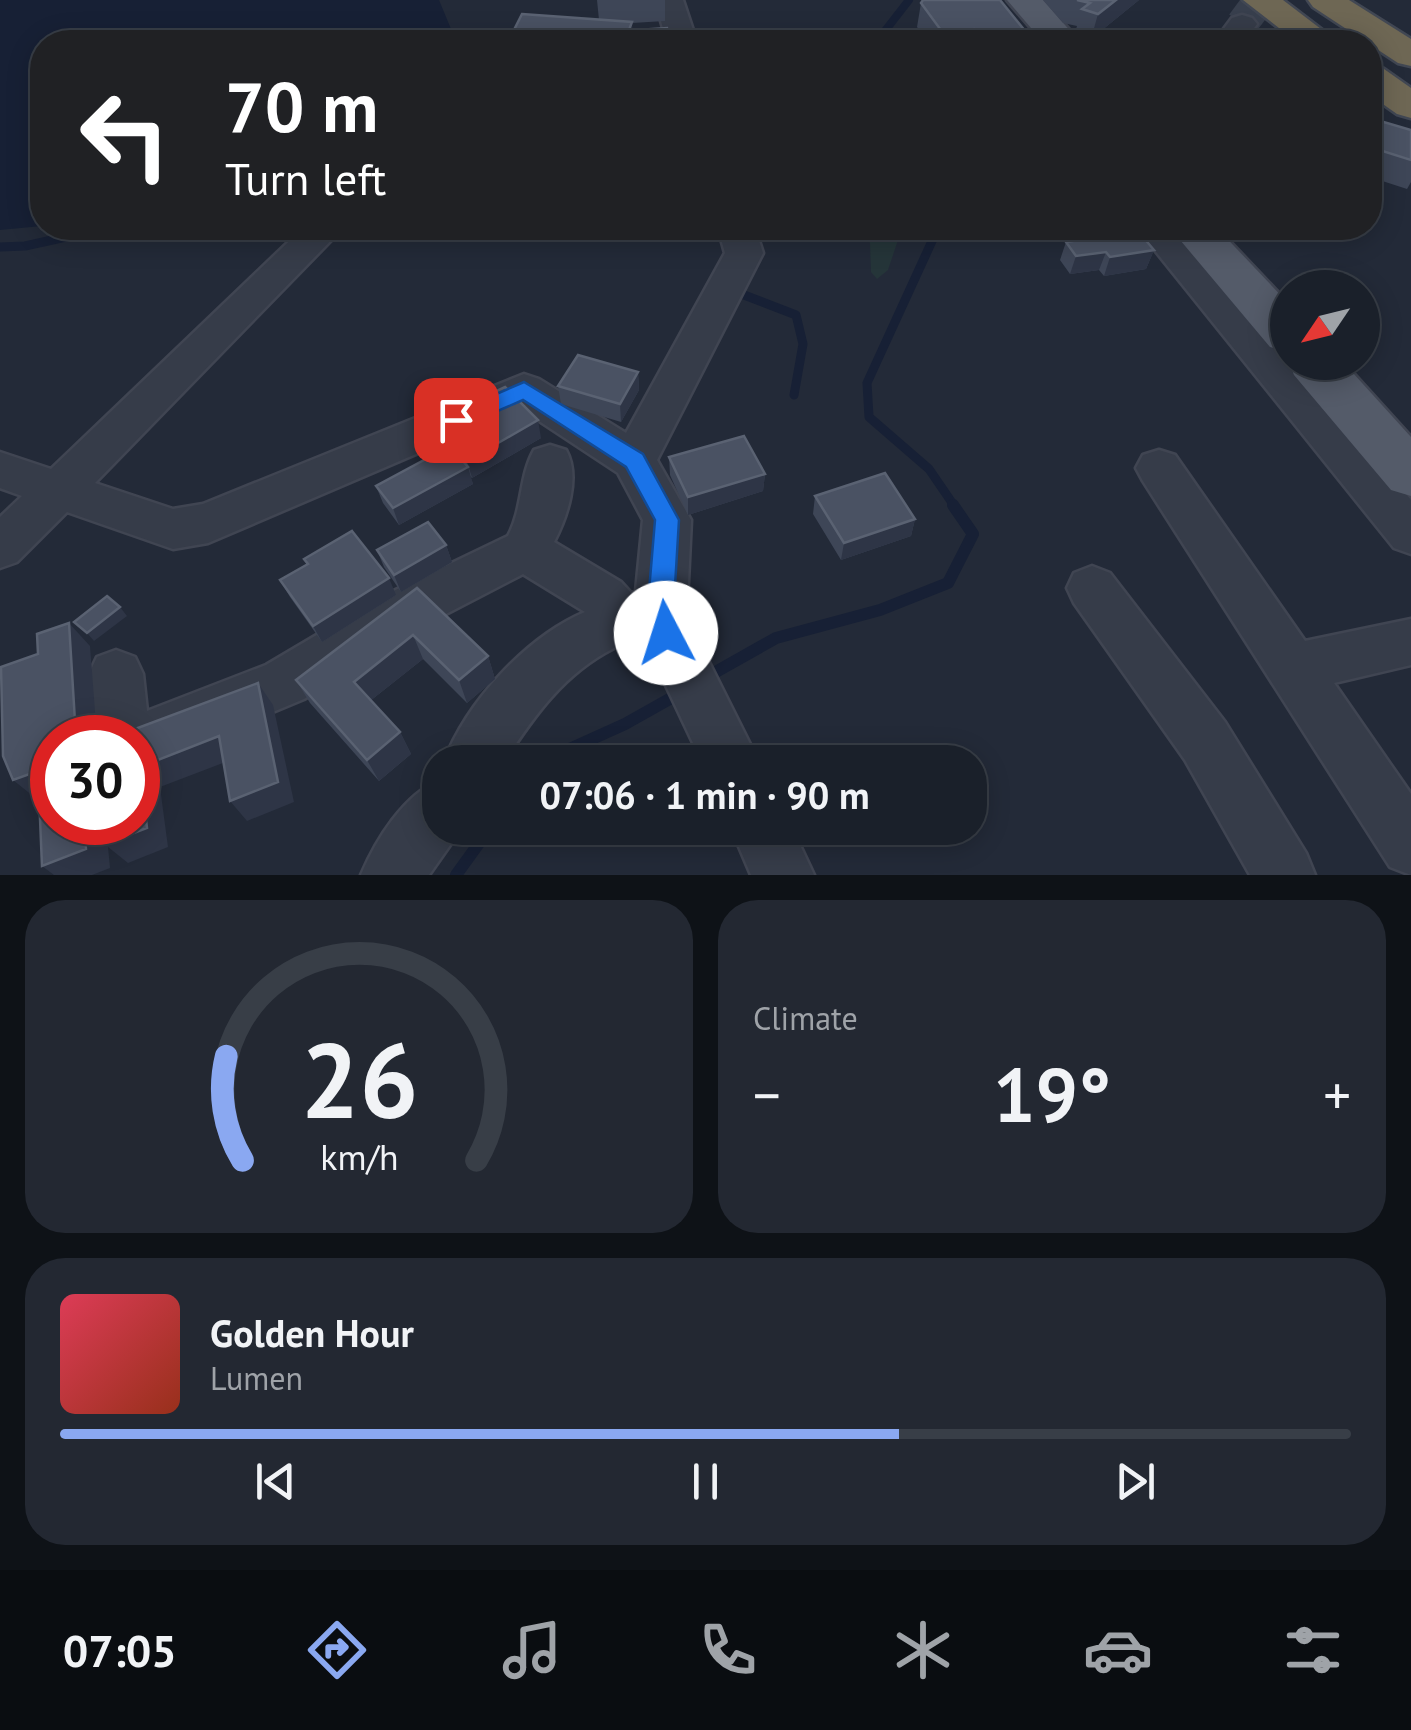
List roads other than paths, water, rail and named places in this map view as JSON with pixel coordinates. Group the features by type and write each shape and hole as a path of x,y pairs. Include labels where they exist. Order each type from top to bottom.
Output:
{"highway":[{"path":"1326,0 1372,30"},
{"path":"1358,0 1411,37"},
{"path":"1244,22 1274,30"},
{"path":"1382,36 1411,55"},
{"path":"1382,86 1411,106"}],"main road":[{"path":"993,0 1018,30"},
{"path":"1024,0 1051,30"},
{"path":"1203,240 1270,315"},
{"path":"1239,240 1270,273"},
{"path":"1328,380 1411,474"},
{"path":"1368,380 1411,428"}],"street":[{"path":"670,0 679,30"},
{"path":"0,548 312,240"},
{"path":"634,461 744,253 740,240"},
{"path":"1165,240 1411,534"},
{"path":"0,470 173,529 208,522 524,390 634,461 667,520 651,620"},
{"path":"160,732 286,682 399,613 525,550 542,518 550,463"},
{"path":"1158,468 1411,846"},
{"path":"525,550 603,597 651,620 723,745"},
{"path":"1092,588 1205,741 1284,875"},
{"path":"484,745 529,678 590,634 651,620"},
{"path":"1293,668 1411,642"},
{"path":"116,674 120,715"},
{"path":"392,875 422,834"},
{"path":"769,845 783,875"}],"water":[{"path":"0,0 439,0 452,30 30,30 30,227 0,230"}],"waterway":[{"path":"886,30 909,0"},
{"path":"0,247 52,240"},
{"path":"933,240 867,383 869,417 929,469 955,507"},
{"path":"731,290 796,315 803,344 794,395"},
{"path":"705,678 776,638 880,610 948,583 973,534 953,505"},
{"path":"579,745 682,692"},
{"path":"456,875 478,845"}],"tunnel":[{"path":"1242,24 1260,0"}]}
